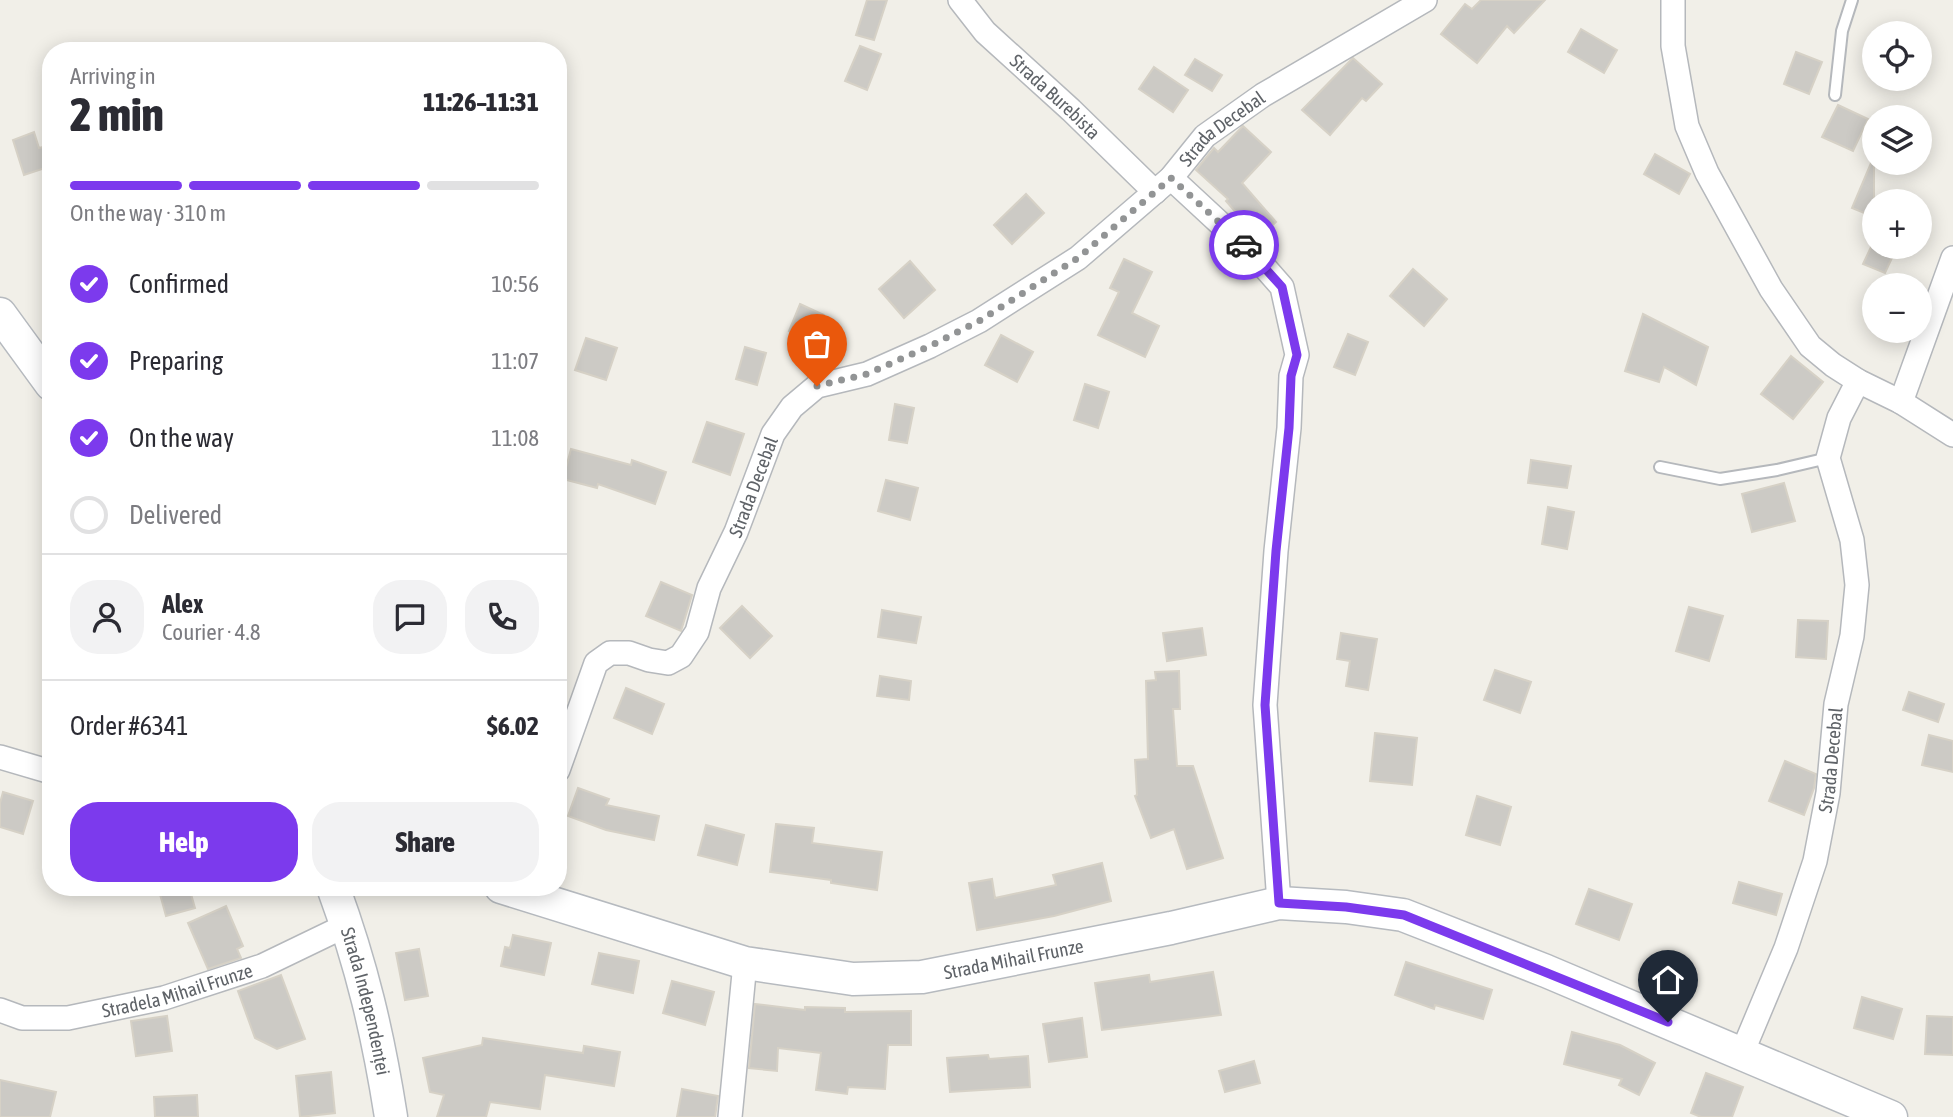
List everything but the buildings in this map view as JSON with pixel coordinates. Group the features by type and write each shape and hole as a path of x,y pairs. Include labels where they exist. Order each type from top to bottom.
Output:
{"street":[{"name":"Strada Burebista","path":"960,0 985,32 1071,110 1252,253 1282,287 1297,355 1291,376 1289,428 1276,551 1265,705 1279,903"},
{"name":"Strada Decebal","path":"567,744 596,663 610,653 629,653 668,663 681,656 696,632 709,588 736,532 773,433 792,407 817,386 867,374 979,321 1078,258 1163,185 1205,136 1263,95 1425,0"},
{"path":"1673,0 1673,46 1688,126 1707,173 1771,289 1810,346 1833,365 1858,381 1901,402 1953,435"},
{"path":"1901,402 1953,258"},
{"path":"0,314 42,372"},
{"path":"1828,458 1839,418 1858,381"},
{"name":"Strada Decebal","path":"1742,1053 1786,948 1815,861 1828,793 1836,704 1852,636 1857,585 1852,540 1828,458"},
{"path":"0,757 42,769"},
{"name":"Strada Independenței","path":"336,896 364,979 379,1041 391,1117"},
{"name":"Strada Mihail Frunze","path":"536,896 745,963 853,979 922,977 1171,928 1279,903 1346,907 1404,915 1891,1117"},
{"name":"Stradela Mihail Frunze","path":"0,1010 22,1018 68,1018 164,998 262,966 347,925"},
{"path":"730,1117 745,963"}],"lane":[{"path":"1835,94 1842,31 1852,0"},
{"path":"1660,467 1720,478 1777,470 1828,458"}],"way so far":[{"path":"817,386 867,374 979,321 1078,258 1171,178 1244,245"}],"route":[{"path":"1244,245 1282,287 1297,355 1291,376 1289,428 1276,551 1265,705 1279,903 1346,907 1404,915 1668,1022"}]}
